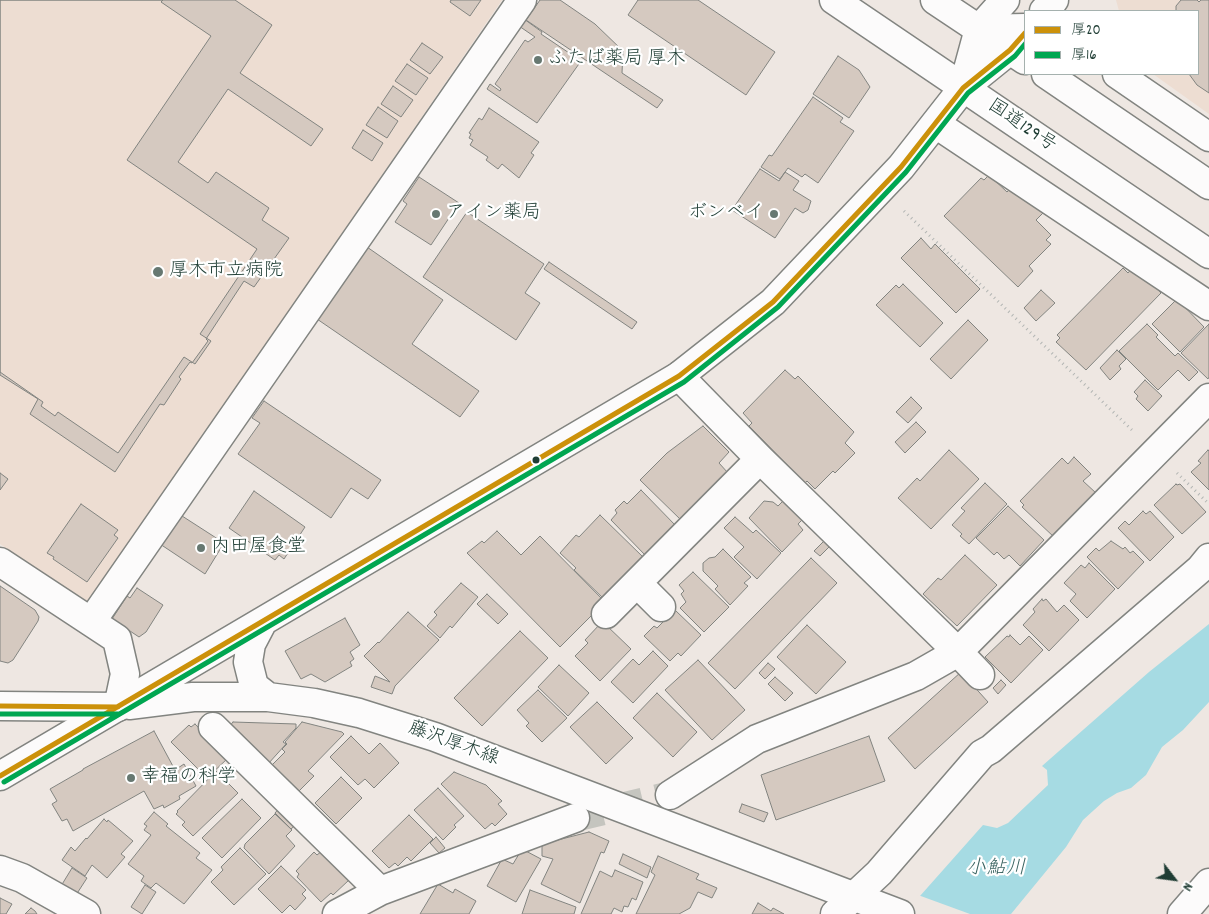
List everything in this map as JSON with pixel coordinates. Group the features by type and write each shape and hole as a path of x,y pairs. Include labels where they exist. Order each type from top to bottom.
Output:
{"main road":[{"path":"91,622 522,0"},
{"name":"国道129号","path":"834,0 1209,254"},
{"path":"935,0 979,29 1020,48"},
{"path":"963,88 979,29 1005,0"},
{"path":"1045,10 1054,0"},
{"path":"979,29 1024,28"},
{"path":"0,706 118,707 678,376 773,302 884,186 936,124 963,88 1020,48"},
{"path":"1048,75 1209,185"},
{"path":"1118,75 1209,137"},
{"path":"936,124 1209,306"},
{"path":"678,376 980,675"},
{"path":"670,795 757,739 916,676 958,652 1209,398"},
{"path":"606,614 760,459"},
{"path":"835,914 861,898 879,873 982,754 992,749 1200,569 1209,558"},
{"path":"0,562 117,639 125,674 118,707"},
{"path":"637,583 661,607"},
{"path":"262,623 251,644 248,662 254,686 268,697"},
{"name":"藤沢厚木線","path":"0,776 118,707 193,697 268,697 314,703 350,711 435,737 900,914"},
{"path":"213,727 380,890"},
{"path":"337,914 380,890 575,818"},
{"path":"0,870 22,878 86,914"},
{"path":"1182,914 1209,883"}],"path":[{"path":"904,211 1209,504"}],"shaded area":[{"name":"厚木市立病院","path":"0,0 502,0 88,604 0,544"},
{"path":"1116,0 1209,0 1209,114 1154,75 1199,75 1199,10 1119,10"}],"water":[{"name":"小鮎川","path":"1209,624 1209,702 1183,730 1162,747 1146,775 1131,788 1117,793 1104,801 1083,820 1066,847 1011,914 904,914 983,825 997,828 1008,823 1048,785 1047,770 1042,766 1149,672"}],"pier":[{"path":"918,895 970,914 901,914"}],"building":[{"name":"厚木市立病院","path":"0,0 163,0 161,2 211,36 127,160 257,249 200,334 211,341 195,364 184,357 118,453 58,412 55,416 41,406 43,402 0,372"},
{"name":"厚木市立病院","path":"0,0 235,0 272,25 240,73 323,129 311,146 228,89 178,162 208,183 216,172 269,208 262,220 289,238 254,287 244,281 206,339 208,341 179,377 181,379 164,405 160,404 115,472 30,414 38,399 0,375"},
{"path":"451,0 481,0 470,16 450,2"},
{"path":"540,0 560,0 595,24 623,51 622,73 663,100 657,108 526,20"},
{"path":"638,0 698,0 775,52 746,95 628,15"},
{"path":"1181,0 1197,0 1199,2 1201,0 1209,0 1209,93 1197,85 1190,75 1199,75 1199,10 1176,10 1176,6"},
{"path":"524,19 542,32 541,34 581,61 537,123 487,89 490,84 500,91 501,89 495,84 525,40 528,42 535,37 519,26"},
{"path":"422,43 443,57 430,74 410,60"},
{"path":"838,56 859,70 870,87 849,118 813,94"},
{"path":"407,64 428,78 416,95 395,81"},
{"path":"393,86 413,100 401,117 381,104"},
{"path":"813,97 843,118 840,122 854,131 818,183 805,174 802,177 788,168 780,179 761,167 769,155 772,156"},
{"path":"378,107 398,121 387,138 366,125"},
{"path":"489,108 539,142 531,153 534,155 519,178 502,164 498,169 486,160 488,157 470,145 473,140 469,138 471,134 469,133 479,118 482,120"},
{"path":"363,130 383,143 372,161 352,148"},
{"path":"760,169 779,181 785,172 799,181 793,190 811,201 808,210 803,213 795,208 775,238 732,210"},
{"path":"989,175 1007,192 1011,188 1044,212 1036,220 1051,235 1046,240 1051,244 1029,266 1033,271 1018,287 944,216 981,178 984,180"},
{"path":"419,177 459,203 431,245 395,222 407,204 403,201"},
{"path":"467,212 544,264 525,293 540,303 516,340 423,277"},
{"path":"921,238 931,249 935,244 980,289 956,313 901,258"},
{"path":"367,247 443,300 412,344 479,391 460,417 317,319"},
{"path":"549,262 637,322 632,329 544,269"},
{"path":"1134,266 1161,293 1086,370 1056,342 1060,338 1057,335 1123,268 1128,273"},
{"path":"903,284 943,323 920,347 876,305 896,285 899,288"},
{"path":"1041,290 1055,303 1036,321 1024,308"},
{"path":"1177,299 1204,327 1180,352 1152,324"},
{"path":"968,320 988,340 951,379 930,359"},
{"path":"1147,324 1158,335 1156,337 1175,356 1178,353 1198,372 1189,381 1178,370 1158,390 1119,351"},
{"path":"1209,324 1209,377 1208,379 1181,353"},
{"path":"1117,350 1126,359 1119,366 1121,369 1110,380 1100,368"},
{"path":"785,370 795,379 798,376 854,432 845,443 855,453 815,489 807,481 805,483 749,426 752,423 743,413"},
{"path":"1145,380 1162,396 1148,411 1136,399 1138,396 1134,392"},
{"path":"911,397 922,408 908,423 896,412"},
{"path":"264,401 381,480 368,499 351,488 331,518 238,454 260,423 252,418"},
{"path":"916,422 926,432 905,453 895,442"},
{"path":"703,426 729,452 719,463 728,473 682,521 640,480 667,453"},
{"path":"949,450 979,479 931,529 898,498 917,478 920,481"},
{"path":"1208,450 1209,490 1191,472 1201,463 1198,461"},
{"path":"1074,457 1091,474 1083,481 1096,493 1054,537 1022,507 1024,505 1020,501 1062,458 1068,464"},
{"path":"0,473 8,479 0,490"},
{"path":"985,483 1007,504 969,544 952,525 965,511 961,508"},
{"path":"1176,484 1180,484 1206,512 1182,534 1154,505"},
{"path":"641,490 677,527 647,557 611,520 617,513 615,510 624,501 627,504"},
{"path":"254,491 305,527 284,559 279,555 275,560 229,528"},
{"path":"784,500 803,519 798,524 803,530 782,552 749,518 764,501 773,502 778,506"},
{"path":"81,504 118,530 114,535 118,538 87,582 47,553"},
{"path":"1008,506 1044,540 1020,566 1009,555 1004,559 997,552 994,555 976,538"},
{"path":"1143,511 1146,514 1150,511 1174,537 1150,561 1118,528 1125,521 1129,525"},
{"path":"179,514 224,543 205,574 160,544"},
{"path":"600,515 644,558 604,599 574,570 576,568 560,553 576,535 579,537"},
{"path":"735,517 753,533 756,530 781,553 757,579 734,557 744,547 724,528"},
{"path":"497,531 521,555 540,536 605,602 560,647 467,553 482,541 484,543"},
{"path":"824,541 830,546 820,556 814,551"},
{"path":"1111,541 1123,549 1125,547 1130,553 1133,551 1144,562 1118,589 1087,557 1096,548 1099,551"},
{"path":"723,549 751,577 744,583 748,586 730,605 715,589 718,586 703,571 703,563 709,558 715,557"},
{"path":"965,555 997,585 957,626 923,594 938,578 941,580"},
{"path":"811,558 837,583 735,689 708,663"},
{"path":"1089,563 1115,589 1087,618 1070,601 1076,594 1064,583 1081,565 1085,568"},
{"path":"693,572 729,607 704,632 680,608 686,602 681,594 684,591 679,585"},
{"path":"461,583 478,597 452,628 450,626 440,638 427,626 437,615 434,612"},
{"path":"0,586 35,610 39,617 13,660 8,663 0,661"},
{"path":"137,588 163,605 146,632 139,637 112,619 127,596 130,598"},
{"path":"487,594 508,614 498,624 477,604"},
{"path":"1042,599 1043,601 1046,599 1057,612 1064,605 1079,620 1049,651 1023,625 1035,612 1033,609"},
{"path":"675,610 701,635 681,656 678,653 670,661 644,636 654,626 657,628"},
{"path":"408,612 439,640 395,686 392,694 371,687 375,676 390,682 364,656"},
{"path":"345,618 360,645 350,652 354,659 350,662 352,666 325,682 311,674 301,679 285,651"},
{"path":"601,623 605,624 631,649 600,681 575,656 588,643 585,640"},
{"path":"807,625 846,662 816,694 777,657"},
{"path":"520,631 548,658 482,726 454,698"},
{"path":"1010,635 1020,645 1029,636 1043,650 1011,683 985,657"},
{"path":"653,651 668,666 633,703 611,682 633,659 639,665"},
{"path":"698,660 745,710 712,740 665,690"},
{"path":"768,663 775,669 765,679 759,673"},
{"path":"559,665 589,693 568,716 538,687"},
{"path":"961,672 988,702 915,769 888,738"},
{"path":"775,677 793,693 785,701 768,684"},
{"path":"1001,680 1006,685 998,694 993,688"},
{"path":"538,690 567,718 542,742 526,726 529,723 517,710"},
{"path":"657,693 697,732 673,757 633,718"},
{"path":"597,702 633,738 606,764 570,727"},
{"path":"233,722 296,724 296,728 283,742 286,744 268,764 228,728"},
{"path":"302,722 344,734 308,771 314,776 296,794 268,769 285,752 282,749 287,744 285,742"},
{"path":"195,724 228,758 207,778 171,742 189,725 191,727"},
{"name":"幸福の科学","path":"154,731 175,770 184,764 196,786 179,796 180,799 164,808 163,805 154,809 144,791 73,831 67,819 62,821 52,804 57,801 50,789"},
{"path":"351,736 369,754 380,743 399,763 374,788 365,779 358,785 330,757"},
{"path":"869,736 885,781 776,820 761,775"},
{"path":"216,771 238,793 193,836 182,825 185,822 176,814 177,811"},
{"path":"454,772 486,785 502,801 498,804 507,814 495,826 492,823 485,829 441,784"},
{"path":"341,777 362,798 336,824 315,803"},
{"path":"438,788 464,816 454,825 456,827 443,840 414,810"},
{"path":"242,799 261,818 222,858 202,838"},
{"path":"742,804 768,813 764,822 739,812"},
{"path":"282,805 299,822 291,829 275,813"},
{"path":"154,812 168,824 166,826 200,853 196,858 212,870 184,904 156,883 151,888 141,881 144,876 128,864 151,835 144,830 147,826 144,824"},
{"path":"275,814 292,830 286,836 295,846 269,874 244,848 245,844"},
{"path":"409,815 433,839 411,861 407,857 398,866 395,863 389,868 372,851"},
{"path":"104,819 107,822 108,820 133,841 121,854 125,857 107,878 92,865 85,876 62,860 71,847 75,851"},
{"path":"589,832 609,841 604,853 601,852 580,903 541,884 553,859 542,856 542,844"},
{"path":"436,837 445,848 439,853 430,843"},
{"path":"240,848 266,874 234,905 211,882 223,870 221,867"},
{"path":"522,849 541,859 516,902 487,886 502,859 513,864"},
{"path":"322,851 349,880 333,895 331,893 321,902 297,877 299,874 296,871 314,852 317,855"},
{"path":"623,854 651,867 647,878 619,864"},
{"path":"658,856 699,874 696,879 717,888 712,898 698,892 690,908 679,914 636,914 655,875 651,872"},
{"path":"281,866 306,890 302,894 306,898 295,910 290,905 282,913 258,889"},
{"path":"72,868 87,878 76,895 61,886"},
{"path":"615,870 643,882 636,900 632,898 628,907 624,906 622,912 614,908 611,914 581,914 600,871 612,877"},
{"path":"438,884 453,893 455,889 476,901 469,914 420,914"},
{"path":"145,885 156,892 142,914 131,907"},
{"path":"530,890 576,907 574,914 522,914"},
{"path":"0,898 12,904 6,914 0,914"},
{"path":"758,903 771,911 773,908 784,914 752,914"},
{"path":"31,908 37,914 25,914"}],"tunnel":[{"path":"575,818 670,795"}],"transit line":[{"name":"厚20","path":"0,776 679,376 773,302 901,167 963,88 1010,50 1024,34"},
{"name":"厚16","path":"4,782 684,382 778,307 906,172 968,93 1015,56 1024,45"},
{"name":"厚20","path":"0,706 118,707"},
{"name":"厚16","path":"0,714 118,714"}],"place":[{"name":"ふたば薬局 厚木","path":"538,60"},
{"name":"アイン薬局","path":"436,214"},
{"name":"ボンベイ","path":"774,214"},
{"name":"厚木市立病院","path":"158,272"},
{"name":"内田屋食堂","path":"201,548"},
{"name":"幸福の科学","path":"131,778"}]}
